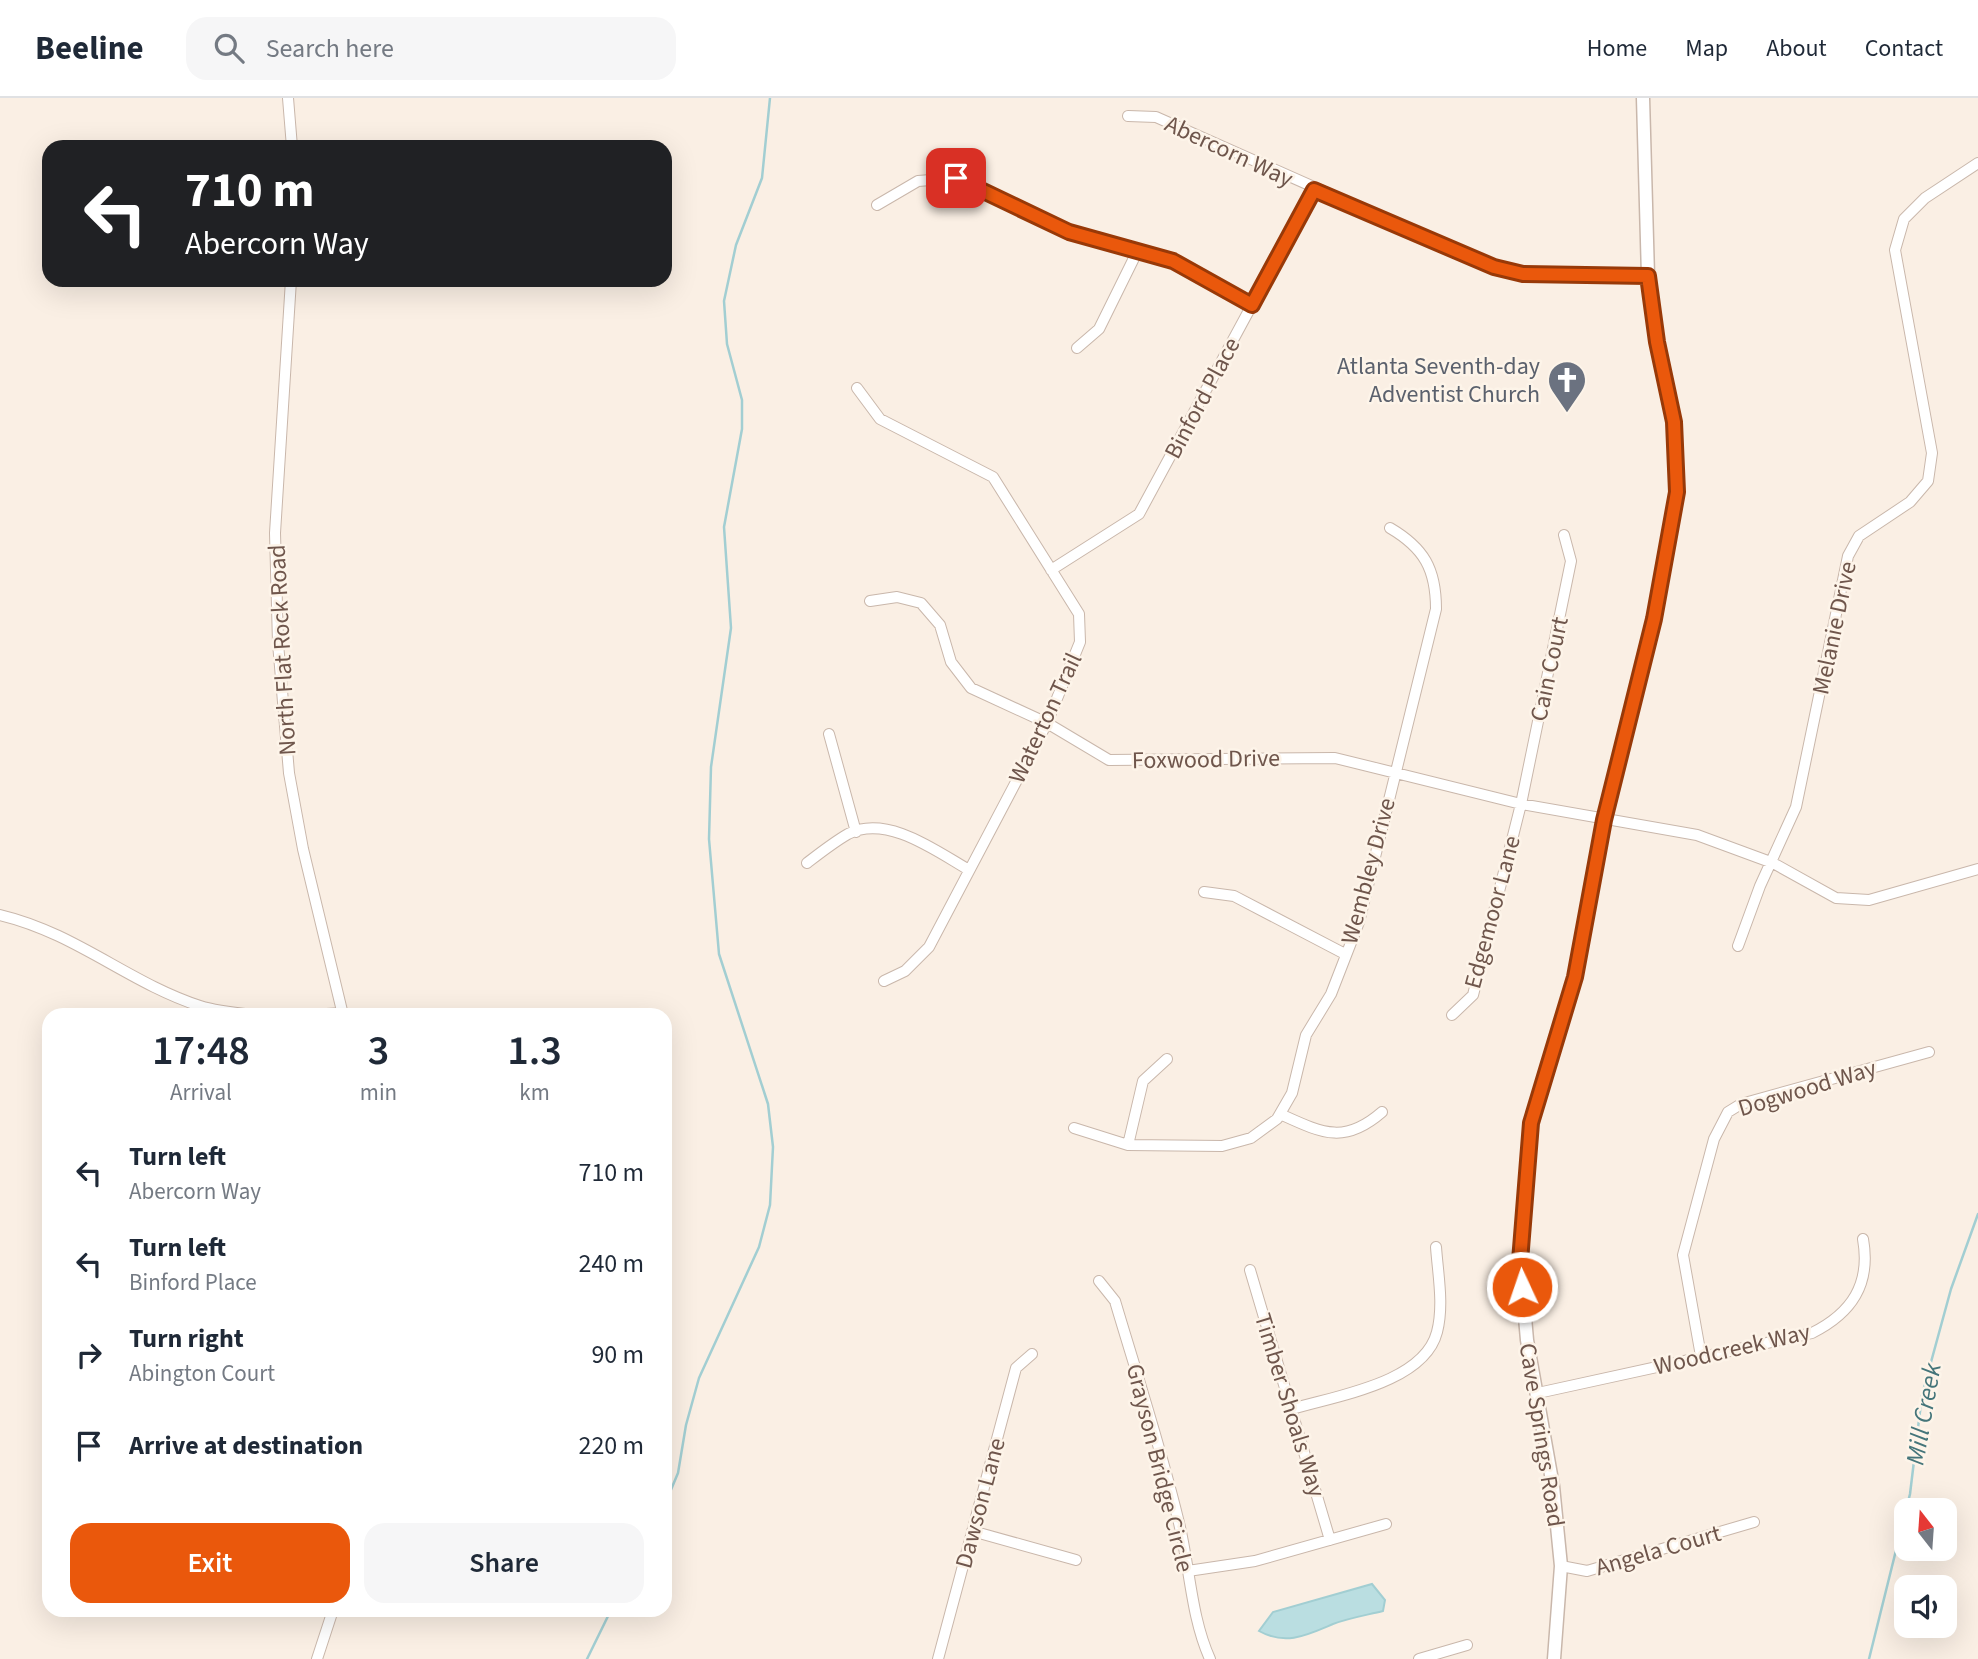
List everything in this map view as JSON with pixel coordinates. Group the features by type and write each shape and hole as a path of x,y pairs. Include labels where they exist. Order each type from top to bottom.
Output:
{"street":[{"path":"288,98 291,140"},
{"name":"Cave Springs Road","path":"1553,1659 1561,1566 1553,1486 1527,1340 1520,1261 1531,1123 1575,977 1604,820 1654,619 1677,492 1674,422 1657,342 1648,276 1643,98"},
{"name":"Abercorn Way","path":"1128,116 1156,117 1314,190 1494,267 1523,274 1648,276"},
{"name":"Melanie Drive","path":"1738,946 1760,886 1773,863 1796,807 1848,556 1859,536 1910,502 1928,481 1932,453 1895,250 1904,219 1925,198 1978,163"},
{"path":"877,205 918,181 956,178 1069,232 1173,261 1252,305"},
{"name":"Binford Place","path":"1051,569 1139,514 1314,190"},
{"path":"1077,348 1099,329 1137,251"},
{"name":"North Flat Rock Road","path":"291,287 275,533 278,643 289,773 303,849 341,1008"},
{"name":"Waterton Trail","path":"857,387 880,419 993,477 1079,614 1080,642 1047,723 929,947 905,971 884,981"},
{"name":"Wembley Drive","path":"1074,1128 1128,1146 1222,1146 1251,1138 1280,1114 1293,1093 1306,1035 1331,994 1359,922 1436,609 1436,584 1429,566 1409,539 1390,528"},
{"name":"Cain Court","path":"1521,804 1571,561 1564,535"},
{"name":"Foxwood Drive","path":"870,601 897,597 921,603 940,625 951,662 971,688 1047,723 1109,760 1324,758 1521,804 1697,835 1773,863 1836,898 1869,900 1978,869"},
{"path":"829,734 856,832"},
{"name":"Edgemoor Lane","path":"1452,1015 1474,995 1521,804"},
{"path":"807,863 856,832 871,828 911,837 969,870"},
{"path":"1204,892 1234,896 1345,954"},
{"path":"0,915 62,935 143,980 200,1006 212,1008"},
{"name":"Dogwood Way","path":"1701,1356 1683,1255 1714,1139 1728,1112 1741,1104 1928,1052"},
{"path":"1128,1146 1143,1081 1167,1059"},
{"path":"1280,1114 1323,1133 1362,1129 1382,1112"},
{"name":"Woodcreek Way","path":"1538,1393 1812,1333 1833,1322 1850,1307 1860,1286 1867,1258 1863,1239"},
{"path":"1292,1409 1391,1379 1420,1362 1436,1335 1440,1308 1436,1247"},
{"name":"Timber Shoals Way","path":"1250,1270 1331,1540"},
{"name":"Grayson Bridge Circle","path":"1099,1281 1115,1301 1168,1476 1194,1609 1210,1659"},
{"name":"Dawson Lane","path":"938,1659 1016,1368 1032,1354"},
{"name":"Angela Court","path":"1561,1566 1587,1571 1754,1522"},
{"path":"1188,1571 1255,1561 1387,1524"},
{"path":"972,1531 1076,1560"},
{"path":"317,1659 331,1617"},
{"path":"1419,1659 1467,1645"}],"water":[{"path":"1372,1584 1385,1600 1383,1611 1296,1637 1278,1638 1259,1631 1273,1612"}],"waterway":[{"path":"672,1487 678,1473 686,1425 699,1378 759,1247 770,1205 773,1147 768,1104 719,954 709,839 711,767 731,628 724,527 742,429 742,400 727,344 724,301 736,245 762,178 770,98"},
{"name":"Mill Creek","path":"1869,1659 1910,1494 1922,1395 1951,1289 1978,1214"},
{"path":"587,1659 608,1617"}],"place":[{"name":"Atlanta Seventh-day Adventist Church","path":"1567,414"}],"route":[{"path":"956,178 1069,232 1173,261 1252,305 1314,190 1494,267 1523,274 1648,276 1657,342 1674,422 1677,492 1654,619 1604,820 1575,977 1531,1123 1520,1261 1522,1287"}]}
